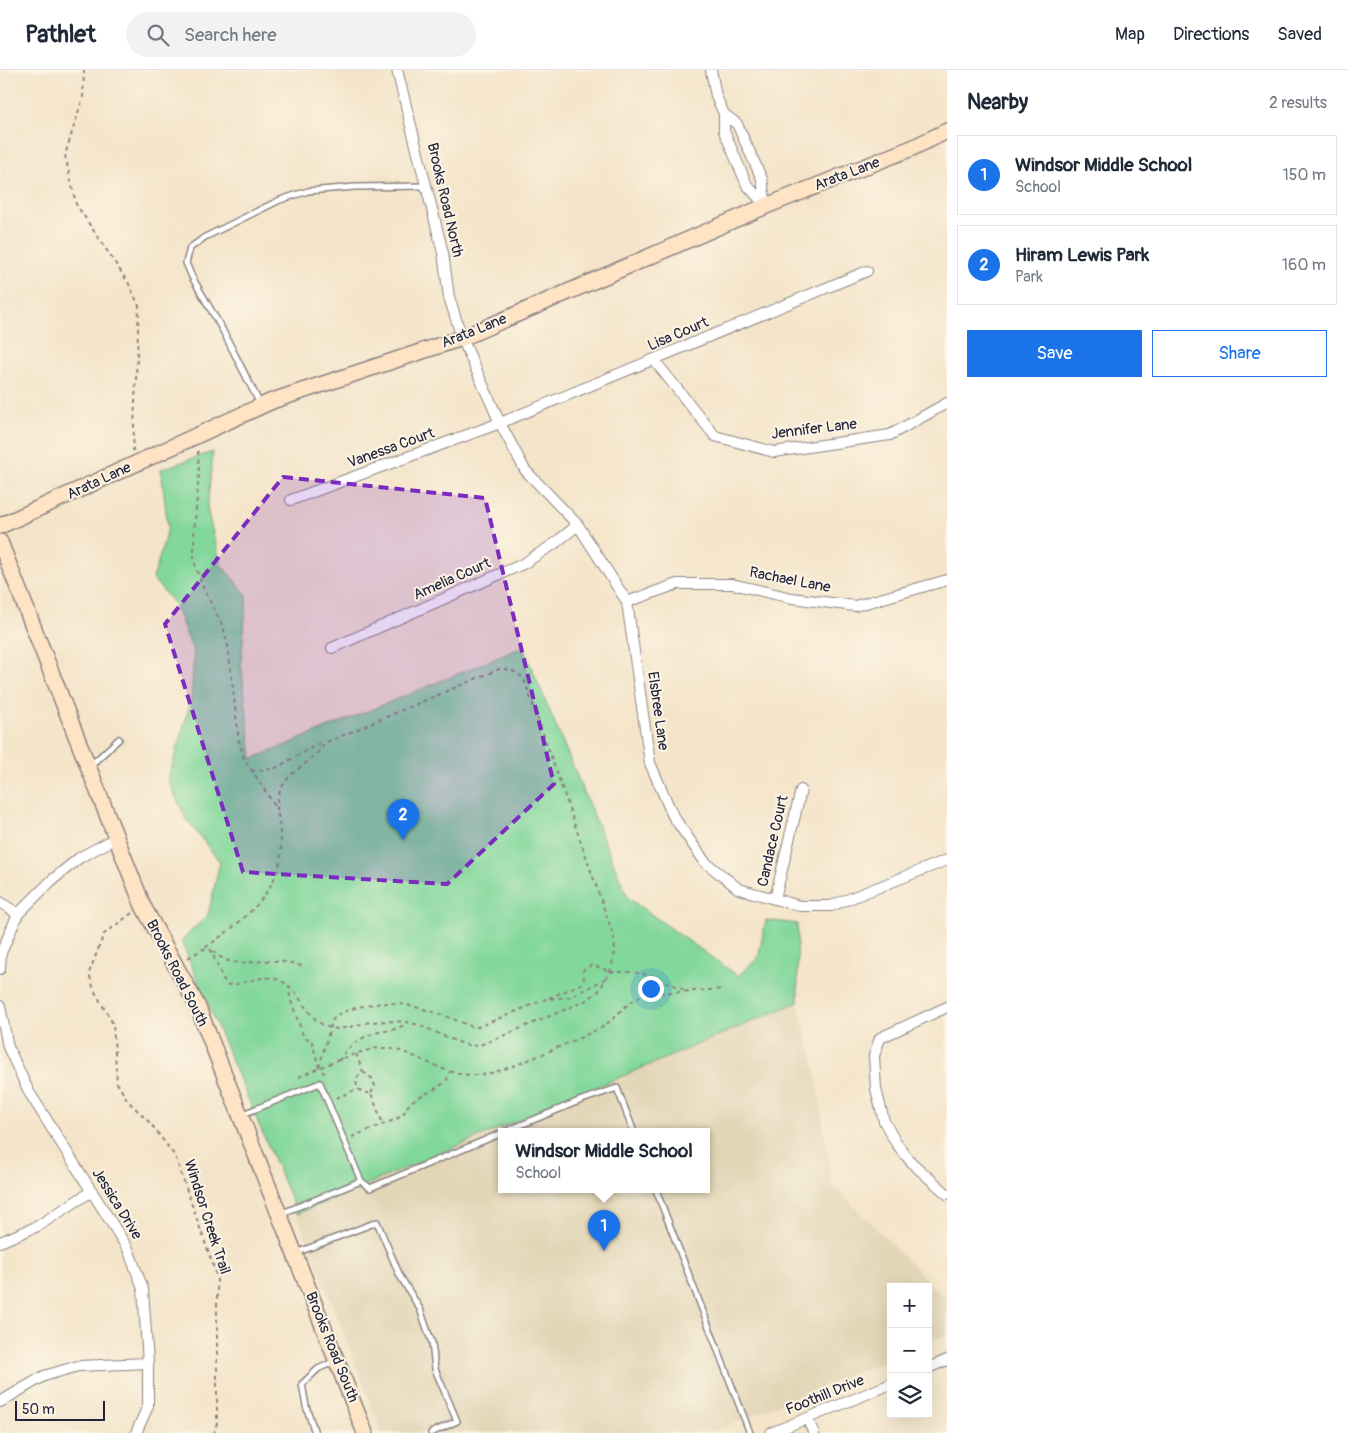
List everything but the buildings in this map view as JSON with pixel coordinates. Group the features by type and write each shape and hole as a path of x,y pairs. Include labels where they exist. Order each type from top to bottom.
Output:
{"street":[{"name":"Brooks Road North","path":"397,70 444,253 449,297 462,338"},
{"path":"711,70 716,96 724,114 724,132 747,185 766,206"},
{"path":"724,114 737,124 762,179 766,206"},
{"name":"Arata Lane","path":"0,526 261,406 462,338 766,206 912,148 947,131"},
{"name":"Lisa Court","path":"500,423 867,271"},
{"name":"Elsbree Lane","path":"462,338 500,423 525,470 578,525 627,602 650,763 673,816 705,862 739,890 800,906 831,906 947,860"},
{"name":"Jennifer Lane","path":"654,360 716,436 774,452 890,435 947,403"},
{"name":"Vanessa Court","path":"291,500 500,423"},
{"name":"Amelia Court","path":"332,648 523,564 554,544 578,525"},
{"name":"Brooks Road South","path":"0,542 142,906 197,1006 366,1433"},
{"name":"Rachael Lane","path":"627,602 677,584 732,584 792,598 856,606 947,580"},
{"name":"Candace Court","path":"775,899 800,790"},
{"path":"0,969 1,953 18,914 51,881 79,858 116,838"},
{"path":"0,902 18,914"},
{"name":"Jessica Drive","path":"0,1006 8,1047 29,1092 128,1249 143,1289 148,1363 148,1406 136,1433"},
{"path":"947,1007 880,1038 874,1056 876,1089 884,1121 896,1143 912,1163 947,1194"},
{"path":"0,1242 38,1226 92,1191"},
{"path":"932,1366 947,1360"},
{"path":"0,1402 44,1376 78,1366 148,1363"},
{"name":"Foothill Drive","path":"772,1433 887,1386"},
{"path":"807,1419 814,1433"}],"lane":[{"path":"261,406 222,329 192,277 186,263 190,248 205,237 280,200 308,191 355,187 427,186"},
{"path":"89,767 119,739"},
{"path":"240,1115 320,1083 361,1181 370,1188 498,1135"},
{"path":"514,1128 578,1101 617,1088 632,1128"},
{"path":"279,1214 361,1181"},
{"path":"657,1193 750,1433"},
{"path":"295,1253 377,1222 400,1276 420,1310 432,1343 435,1369 457,1421 431,1433"},
{"path":"315,1433 306,1406 302,1384 318,1369 337,1360"}],"path":[{"path":"84,70 83,98 66,155 76,204 128,284 138,306 132,466"},
{"path":"175,966 203,949 236,925 258,904 271,885 279,865 281,846 280,824 276,808 244,758 239,740 232,672 223,627 202,585 194,561 194,533 199,472 198,441 196,436"},
{"path":"211,950 223,979 228,985 259,978 281,980 289,985 316,1021 330,1028 339,1029 373,1022 408,1022 458,1042 477,1046 585,1002 599,991 610,971 615,952 605,910 524,678 518,672 510,669 499,669 325,743 318,744 274,769 251,771"},
{"path":"276,808 282,786 325,743"},
{"name":"Windsor Creek Trail","path":"142,906 104,934 90,973 94,990 113,1024 117,1083 128,1100 151,1124 175,1156 217,1278 217,1423 214,1433"},
{"path":"203,949 211,950 219,957 245,964 272,961 302,966"},
{"path":"319,1067 330,1028 336,1016 345,1011 365,1006 389,1003 410,1006 478,1027 579,986 584,978 583,970 592,965 610,971 653,976 690,992"},
{"path":"546,999 570,997 606,978"},
{"path":"289,985 290,998 303,1035 311,1040 319,1067 324,1071 328,1079"},
{"path":"299,1077 319,1067 367,1050 384,1048 402,1052 458,1074 477,1075 500,1071 601,1028 613,1021 636,998 646,994 722,989"},
{"path":"339,1061 344,1051 354,1042 380,1032 400,1028 408,1022"},
{"path":"356,1054 363,1072 373,1080 375,1087 371,1093"},
{"path":"363,1072 357,1079 358,1089 364,1093 371,1093"},
{"path":"352,1137 402,1116 408,1105 413,1101 446,1082 450,1076 449,1072"},
{"path":"334,1092 336,1098 358,1089"},
{"path":"371,1093 383,1124"}],"highlighted area":[{"path":"283,477 485,498 554,784 447,884 243,872 165,624"}],"shaded area":[{"path":"798,1002 815,1068 832,1184 930,1283 887,1283 887,1360 710,1433 382,1433 297,1214 498,1129 498,1193 710,1193 710,1128 500,1128"},
{"path":"932,1285 947,1300 947,1335 932,1341"}],"green space":[{"path":"213,452 207,509 221,565 247,595 241,663 252,759 523,647 628,898 738,976 758,958 766,920 797,924 798,1002 297,1214 181,941 208,915 220,862 186,819 168,780 191,701 194,653 175,605 153,579 168,528 161,469"}],"place":[{"name":"Hiram Lewis Park","path":"403,840"},
{"name":"Windsor Middle School","path":"604,1251"}]}
